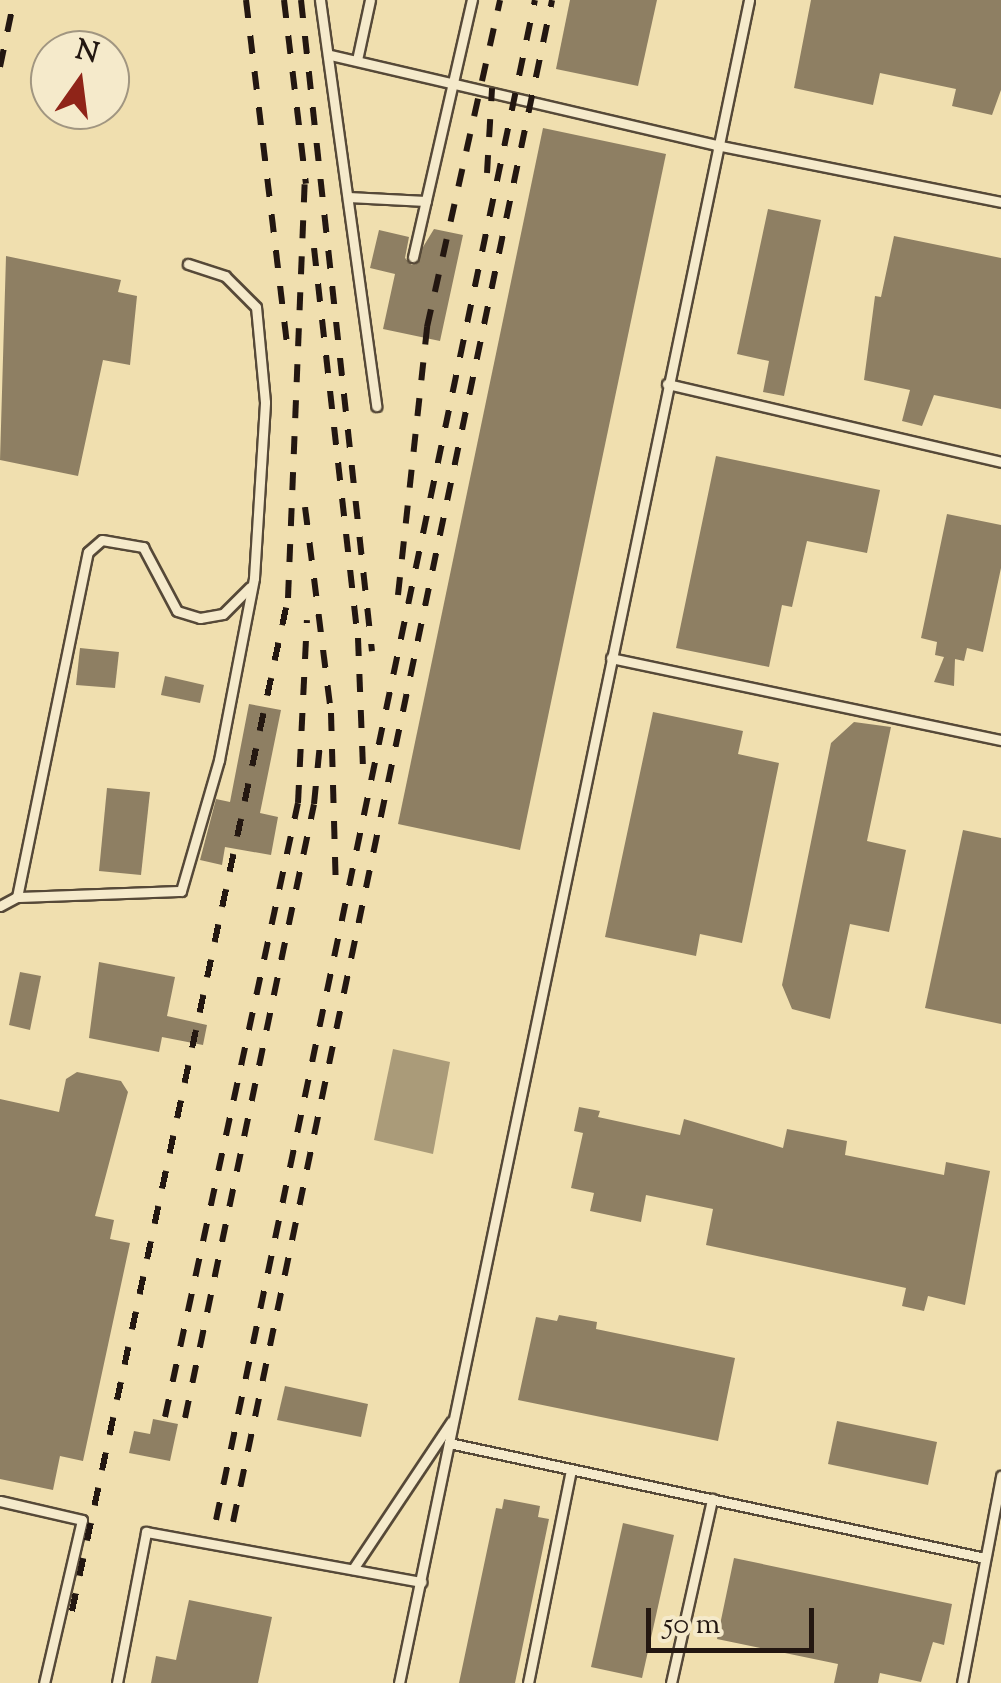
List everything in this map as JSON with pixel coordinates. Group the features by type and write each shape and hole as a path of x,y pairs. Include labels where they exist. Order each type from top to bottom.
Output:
{"lane":[{"path":"320,0 376,406"},
{"path":"357,60 370,0"},
{"path":"413,257 472,0"},
{"path":"398,1683 749,0"},
{"path":"330,55 716,145 1001,202"},
{"path":"348,197 426,200"},
{"path":"0,906 17,897 181,891 219,760 254,578 264,402 256,306 225,276 188,264"},
{"path":"667,384 1001,462"},
{"path":"17,897 88,552 102,540 143,547 177,611 200,618 224,614 244,599 254,578"},
{"path":"610,658 1001,740"},
{"path":"353,1570 454,1416"},
{"path":"449,1443 985,1558"},
{"path":"528,1683 571,1469"},
{"path":"962,1683 1001,1476"},
{"path":"671,1683 712,1499"},
{"path":"0,1501 82,1520 44,1683"},
{"path":"117,1683 146,1532 422,1582"}],"shaded area":[{"path":"393,1049 450,1062 433,1154 374,1140"}],"building":[{"path":"570,0 657,0 638,86 556,69"},
{"path":"811,0 1001,0 1001,90 992,115 952,106 956,89 880,73 873,105 794,88"},
{"path":"543,128 666,154 520,850 398,824"},
{"path":"768,209 821,220 784,396 763,392 769,361 737,354"},
{"path":"434,229 463,235 440,341 383,329 395,274 370,268 379,230 409,237 405,258 412,265"},
{"path":"894,236 1001,258 1001,409 934,395 922,426 902,421 910,390 864,380 875,296 881,297"},
{"path":"6,256 121,280 118,292 137,296 130,365 103,360 78,476 0,460"},
{"path":"716,456 880,490 867,553 807,541 792,607 782,605 769,667 676,648"},
{"path":"947,514 1001,525 1001,568 983,652 967,648 964,661 955,659 954,686 934,682 944,657 935,655 937,642 921,638"},
{"path":"80,648 119,652 115,688 76,685"},
{"path":"165,676 204,685 200,703 161,695"},
{"path":"249,704 281,710 260,813 278,817 271,855 225,847 222,865 200,860 216,799 230,802"},
{"path":"653,712 743,731 738,754 779,763 742,943 700,934 696,956 605,937"},
{"path":"854,722 891,727 867,841 906,850 889,932 850,924 830,1019 792,1009 782,985 831,743"},
{"path":"107,788 150,792 141,875 99,871"},
{"path":"963,830 1001,838 1001,1024 925,1008"},
{"path":"99,962 175,977 167,1016 207,1025 203,1045 162,1037 159,1052 89,1038"},
{"path":"20,972 41,976 30,1030 9,1025"},
{"path":"77,1072 121,1081 128,1092 95,1216 114,1220 110,1239 130,1243 83,1461 60,1456 53,1490 0,1479 0,1099 59,1112 66,1079"},
{"path":"579,1107 600,1111 598,1117 680,1135 684,1119 783,1148 787,1129 847,1141 845,1155 944,1175 946,1162 990,1171 965,1305 928,1296 924,1311 902,1306 906,1288 706,1245 713,1209 646,1195 641,1222 590,1211 594,1193 571,1188 583,1133 574,1131"},
{"path":"559,1315 597,1322 596,1329 735,1358 718,1441 518,1400 536,1317 557,1321"},
{"path":"285,1386 368,1404 361,1437 277,1420"},
{"path":"153,1419 178,1424 170,1461 129,1453 134,1431 150,1434"},
{"path":"837,1421 937,1442 928,1485 828,1464"},
{"path":"504,1499 540,1506 538,1517 549,1519 515,1683 459,1683 496,1508 502,1509"},
{"path":"623,1523 674,1535 642,1678 591,1667"},
{"path":"734,1558 952,1604 944,1645 933,1642 921,1682 880,1673 878,1683 834,1683 838,1664 717,1639"},
{"path":"189,1600 272,1617 258,1683 151,1683 156,1656 176,1660"}],"railway":[{"path":"0,67 14,0"},
{"path":"246,0 287,343"},
{"path":"284,0 306,184"},
{"path":"301,0 372,651"},
{"path":"398,595 427,327 500,0"},
{"path":"216,1520 535,0"},
{"path":"233,1522 552,0"},
{"path":"487,173 492,88"},
{"path":"72,1611 288,598 305,171"},
{"path":"314,248 358,638 363,770"},
{"path":"305,507 331,713 336,890"},
{"path":"165,1417 298,803 307,620"},
{"path":"185,1418 314,804 321,734"}]}
